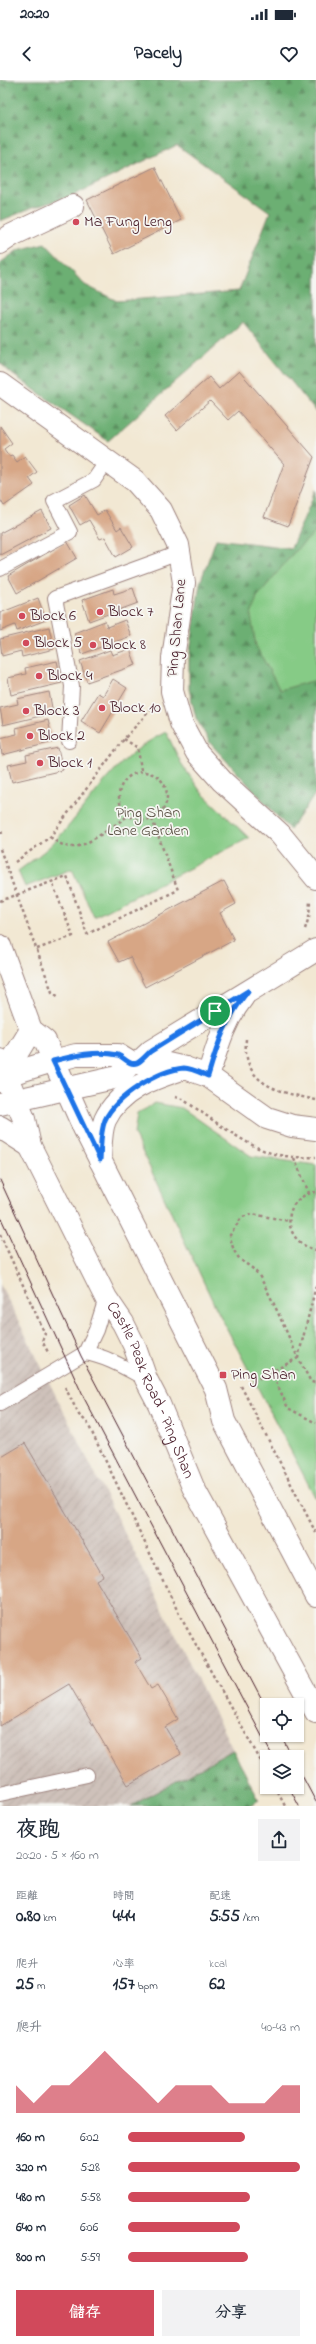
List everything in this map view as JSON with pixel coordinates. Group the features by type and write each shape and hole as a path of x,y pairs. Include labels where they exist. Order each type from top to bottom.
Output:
{"main road":[{"path":"0,243 12,235 73,206"},
{"name":"Ping Shan Lane","path":"0,384 135,481 161,510 178,545 184,583 173,658 172,691 181,724 197,753 222,781 280,834 316,878"},
{"path":"0,946 31,1030 45,1041 65,1089 216,1389 224,1421 316,1596"},
{"path":"8,1102 118,1077 151,1051 316,950"},
{"path":"208,1076 222,1030 233,1010 248,991"},
{"path":"1,1073 31,1030"},
{"path":"1,1073 76,1056 118,1055 134,1063 163,1064 185,1068 208,1076 267,1118 292,1126 316,1129"},
{"path":"100,1160 101,1140 105,1120 118,1104 133,1089 151,1079 185,1068"},
{"name":"Castle Peak Road – Ping Shan","path":"1,1073 8,1102 106,1298 123,1323 134,1345 146,1379 159,1404 193,1487 316,1712"},
{"path":"0,1127 30,1146"}],"lane":[{"path":"0,569 70,532 54,501 94,480 107,461"},
{"path":"69,742 72,686 55,598 179,553"},
{"path":"0,1404 85,1353 96,1330 106,1298"},
{"path":"85,1353 118,1365 146,1379"},
{"path":"0,1794 87,1775"}],"path":[{"path":"15,862 50,837 124,738 155,705"},
{"path":"124,738 138,748 141,771"},
{"path":"141,771 153,773 162,781 167,792 167,803 160,814 152,819 138,820 128,816 121,806 118,795 122,784 130,775 141,771"},
{"path":"50,837 64,846 74,847 83,844 128,816"},
{"path":"0,901 68,876 87,934 178,890 152,819"},
{"path":"0,833 4,832"},
{"path":"0,849 52,992 59,997"},
{"path":"37,949 73,936 52,882"},
{"path":"248,1035 246,1040 247,1058 254,1075 266,1085 282,1092 316,1100"},
{"path":"168,1096 182,1099 254,1145 272,1153 294,1158 316,1157"},
{"path":"294,1158 309,1193"},
{"path":"316,1192 309,1193 294,1203 290,1212 289,1221 294,1237 300,1244 316,1250"},
{"path":"289,1221 252,1214 242,1217 230,1235 232,1249 239,1259 260,1277 298,1358 311,1382 316,1383"},
{"path":"0,1234 45,1334 42,1341"},
{"path":"298,1358 316,1286"},
{"path":"248,1384 298,1358"},
{"path":"271,1371 288,1408 316,1423"},
{"path":"79,1415 87,1422 180,1616 260,1759"},
{"path":"279,1794 285,1806"}],"shaded area":[{"path":"0,1284 233,1750 131,1806 0,1806"}],"green space":[{"path":"0,80 316,80 316,412 243,322 108,441 12,374 0,363 0,263 18,250 45,243 85,285 117,301 239,291 270,212 177,145 72,196 32,208 0,221"},
{"path":"316,490 316,793 290,830 210,743 196,718 189,689 189,659 200,583 216,539 291,548"},
{"path":"316,532 316,680 280,690 256,646 251,616 257,597 295,551"},
{"name":"Ping Shan Lane Garden","path":"166,732 181,763 201,792 249,838 94,917 72,869 25,887 18,871 56,840 70,825 105,780 118,767 147,742"},
{"path":"155,1103 182,1108 251,1156 316,1165 316,1499 214,1304 134,1134 137,1114"},
{"path":"233,1750 259,1800 248,1806 131,1806"}],"building":[{"path":"155,167 181,220 114,254 87,200"},
{"path":"239,371 314,457 288,526 264,517 284,464 238,411 228,420 210,401 177,430 165,416 209,377 219,389"},
{"path":"0,426 12,443 4,449 9,456 12,455 17,462 25,456 37,472 29,478 34,485 4,506 0,499"},
{"path":"85,495 97,515 105,510 117,530 121,527 133,547 116,557 105,537 100,539 89,520 80,525 69,505"},
{"path":"42,511 51,528 0,555 0,533"},
{"path":"67,541 77,558 17,593 8,576"},
{"name":"Block 7","path":"133,588 138,603 89,621 82,600 113,589 114,594"},
{"name":"Block 6","path":"38,598 46,620 17,631 15,625 0,631 0,613"},
{"name":"Block 8","path":"125,620 131,636 82,654 74,633 105,621 107,627"},
{"name":"Block 5","path":"49,627 54,649 22,657 21,651 2,656 0,639"},
{"path":"130,649 136,665 87,682 80,661 110,650 112,655"},
{"name":"Block 4","path":"57,661 62,683 11,695 8,678 26,674 25,668"},
{"name":"Block 10","path":"113,679 127,688 100,733 81,721 98,693 103,696"},
{"name":"Block 3","path":"49,692 53,713 3,725 0,708 18,704 17,699"},
{"name":"Block 2","path":"48,720 53,742 2,755 0,738 17,734 16,728"},
{"name":"Block 1","path":"58,748 63,770 12,782 8,765 27,761 26,755"},
{"path":"224,881 236,904 220,913 234,940 145,987 130,957 119,962 108,942"},
{"path":"25,1443 103,1576 96,1580 142,1658 135,1662 151,1689 158,1685 178,1719 165,1727 181,1754 128,1785 69,1684 0,1726 0,1458"}],"tram line":[{"path":"0,1180 81,1356 261,1698"},
{"path":"0,1216 84,1398 269,1750"},
{"path":"284,1742 288,1750"},
{"path":"304,1779 316,1802"},
{"path":"293,1794 299,1806"}],"place":[{"name":"Ma Fung Leng","path":"76,222"},
{"name":"Block 7","path":"100,612"},
{"name":"Block 6","path":"22,616"},
{"name":"Block 5","path":"26,643"},
{"name":"Block 8","path":"93,645"},
{"name":"Block 4","path":"39,676"},
{"name":"Block 10","path":"102,708"},
{"name":"Block 3","path":"26,711"},
{"name":"Block 2","path":"30,736"},
{"name":"Block 1","path":"40,763"},
{"name":"Ping Shan","path":"223,1375"}],"route":[{"path":"248,991 233,1010 222,1030 208,1076 185,1068 151,1079 133,1089 105,1120 101,1140 100,1160 53,1061 76,1056 97,1054 118,1055 131,1063 138,1063 151,1051 215,1011 248,991"}]}
